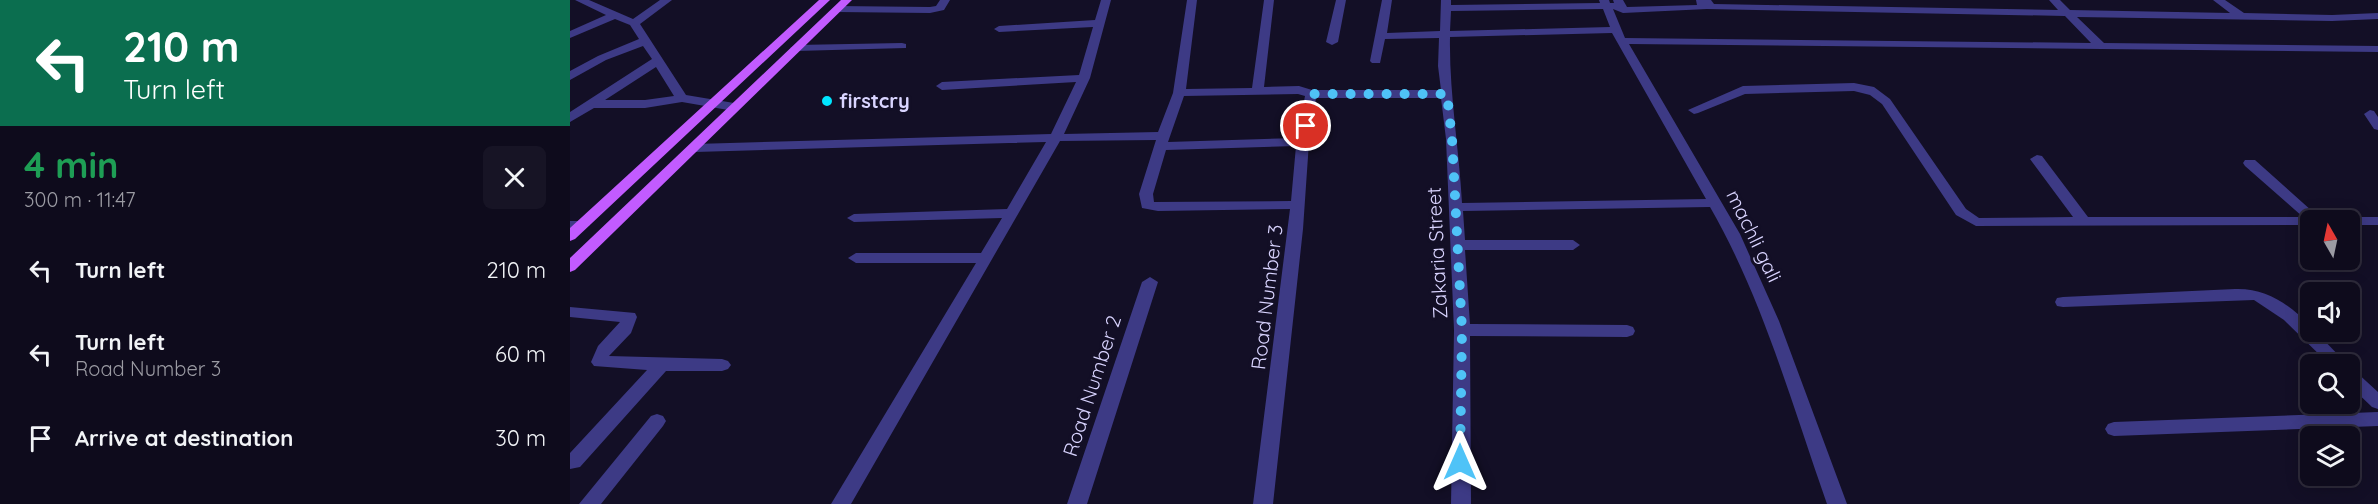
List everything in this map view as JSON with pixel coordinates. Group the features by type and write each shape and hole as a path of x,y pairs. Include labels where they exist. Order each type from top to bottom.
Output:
{"main road":[{"path":"570,236 576,225 715,104 825,0"},
{"path":"570,267 842,4"}],"street":[{"path":"581,0 634,23 682,98"},
{"path":"634,23 667,0"},
{"path":"842,4 930,10 939,8 945,0"},
{"path":"841,504 932,352 1055,138 1084,78 1106,0"},
{"path":"1192,0 1179,93 1146,194 1147,205 1158,207 1298,205"},
{"path":"1258,91 1269,0"},
{"path":"1332,42 1341,0"},
{"path":"1376,60 1387,0"},
{"path":"1860,0 1868,11"},
{"path":"2054,0 2102,47"},
{"path":"2218,0 2241,16"},
{"path":"1446,4 1612,3 1625,10 1703,8 1705,2 1711,7 1868,11 2378,16"},
{"name":"machli gali","path":"1612,3 1619,36 1733,234 1771,321 1837,504"},
{"name":"Zakaria Street","path":"1446,4 1444,66 1452,139 1462,330 1461,504"},
{"path":"570,35 615,15"},
{"path":"999,29 1101,23"},
{"path":"1380,36 1619,36 2102,47 2378,49"},
{"path":"570,76 602,58 645,41"},
{"path":"796,48 902,46"},
{"path":"570,118 657,62"},
{"path":"942,86 1084,78"},
{"path":"1694,110 1743,90 1854,87 1870,89 1882,96 1890,106 1961,212 1976,222 2300,221"},
{"path":"1179,93 1299,90 1311,94 1447,94"},
{"name":"Road Number 3","path":"1263,504 1298,205 1303,142 1311,94"},
{"path":"592,104 654,104 682,98 734,107"},
{"path":"2370,114 2378,126"},
{"path":"695,148 1055,138 1303,142"},
{"path":"2037,159 2085,223"},
{"path":"2250,163 2304,210"},
{"path":"1454,207 1715,203"},
{"path":"854,219 1012,213"},
{"path":"2360,221 2378,221"},
{"path":"1458,245 1573,245"},
{"path":"856,258 985,258"},
{"name":"Road Number 2","path":"1077,504 1150,282"},
{"path":"2063,302 2235,294 2260,296 2271,301 2284,312 2328,354"},
{"path":"570,312 629,317 627,326 601,355 600,362 722,365"},
{"path":"1462,330 1628,331"},
{"path":"573,462 662,365"},
{"path":"2360,385 2378,402"},
{"path":"2114,429 2378,419"},
{"path":"589,504 657,421"}],"place":[{"name":"firstcry","path":"827,101"}],"route":[{"path":"1306,126 1311,94 1447,94 1452,139 1462,330 1460,462"}]}
